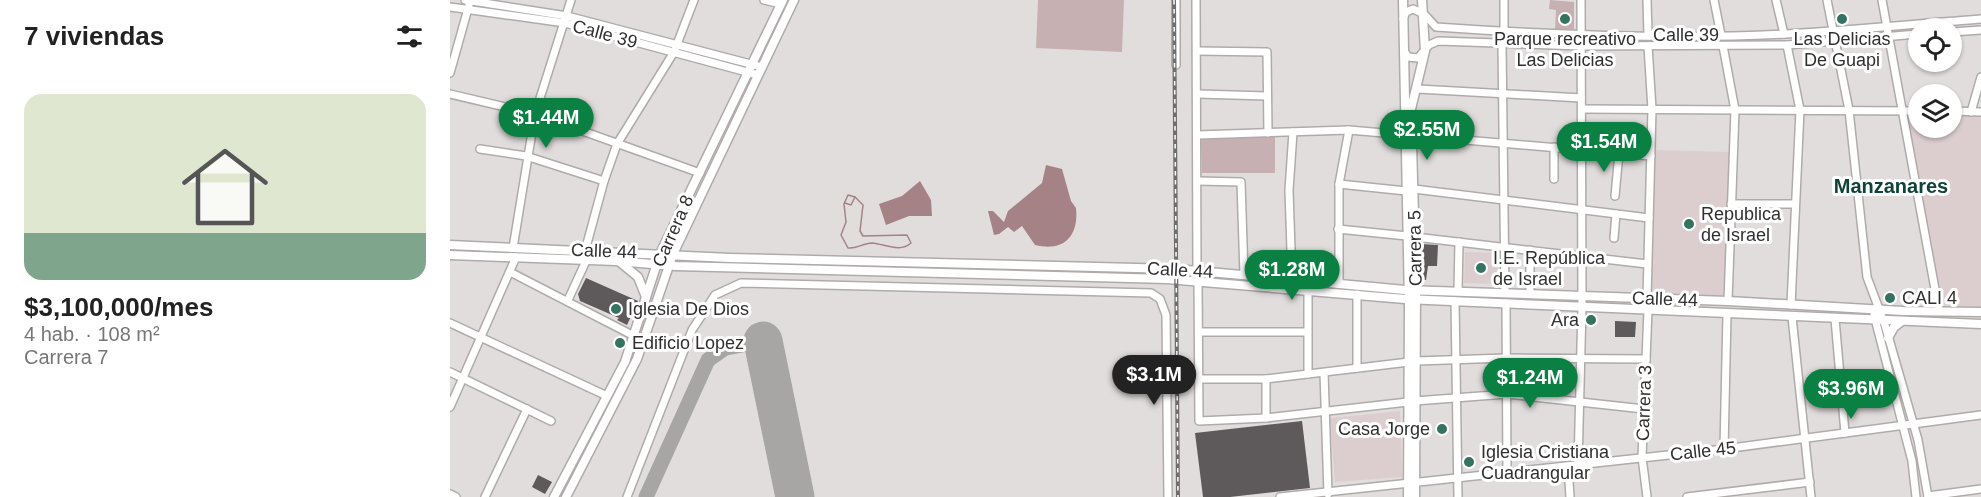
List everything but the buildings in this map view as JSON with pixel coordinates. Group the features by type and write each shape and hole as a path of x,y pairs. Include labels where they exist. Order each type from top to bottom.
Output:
{"main road":[{"name":"Carrera 8","path":"554,497 636,337 660,254 700,174 794,0"},
{"name":"Carrera 5","path":"1403,0 1409,134 1412,485 1415,497"},
{"name":"Carrera 5","path":"1409,134 1425,51 1422,0"},
{"name":"Carrera 8","path":"566,497 637,358 669,266 755,70 782,2"},
{"name":"Calle 44","path":"450,245 1197,271 1340,284 1455,301 1981,324"},
{"name":"Calle 44","path":"450,255 618,261 669,266 1198,281 1357,294 1412,295 1458,291 1728,301 1876,310 1981,312"},
{"path":"618,261 638,277 647,301"},
{"path":"1763,315 1764,303"},
{"path":"1888,338 1894,327 1902,321"},
{"name":"Carrera 5","path":"1408,497 1412,485"}],"street":[{"name":"Calle 39","path":"465,0 566,19 755,70"},
{"path":"450,73 471,0"},
{"path":"513,248 526,156 535,114 571,0"},
{"path":"585,251 604,181 617,144 676,49 694,0"},
{"path":"764,0 782,2"},
{"path":"1176,0 1176,65"},
{"path":"1196,0 1197,271"},
{"path":"1504,0 1504,32"},
{"path":"1578,465 1582,307 1581,0"},
{"path":"1647,0 1648,35"},
{"path":"1714,0 1721,35"},
{"path":"1776,0 1784,34"},
{"path":"1827,0 1849,110 1868,276 1876,310 1888,338 1918,440 1928,497 1981,489"},
{"path":"1882,0 1939,310"},
{"name":"Calle 39","path":"450,7 566,19"},
{"path":"1403,19 1410,10 1417,9 1424,14"},
{"name":"Calle 39","path":"1424,14 1436,27 1581,35 1784,34 1981,19"},
{"path":"1962,31 1981,30"},
{"name":"Calle 39","path":"1404,48 1405,53 1413,59 1422,55 1430,45 1438,41 1581,46 1723,46 1787,45 1908,35"},
{"path":"1502,44 1505,293"},
{"path":"1647,298 1652,110 1648,45"},
{"path":"1787,45 1800,110 1791,305"},
{"path":"1723,46 1735,110 1728,301"},
{"path":"1197,51 1267,52 1268,133"},
{"path":"1971,112 1981,77"},
{"path":"1418,89 1581,98"},
{"path":"450,94 535,114 700,174"},
{"path":"1198,94 1268,96"},
{"path":"1581,109 1908,111"},
{"path":"1962,112 1981,112"},
{"path":"1198,135 1348,130 1651,156"},
{"path":"1340,284 1339,184 1348,130"},
{"path":"1292,280 1289,190 1293,132"},
{"path":"1554,147 1554,179"},
{"path":"480,149 526,156 604,181"},
{"path":"1615,196 1619,153"},
{"path":"1198,181 1241,182 1244,275"},
{"path":"1339,184 1504,200 1649,218"},
{"path":"1731,204 1795,204"},
{"path":"1614,238 1616,214"},
{"path":"1338,229 1647,264"},
{"path":"1458,291 1459,242"},
{"path":"1530,250 1530,294"},
{"path":"450,407 516,257"},
{"path":"568,300 586,261"},
{"path":"510,272 636,337"},
{"path":"1198,281 1199,422 1266,418 1507,394 1644,409"},
{"path":"627,497 692,330 715,295 741,282 1151,293 1160,299 1166,315 1168,497"},
{"path":"1308,290 1308,374"},
{"path":"1357,294 1357,368"},
{"path":"1455,301 1458,497"},
{"path":"1506,303 1507,473"},
{"name":"Carrera 3","path":"1647,497 1642,457 1648,310"},
{"path":"1724,448 1727,314"},
{"path":"1792,317 1811,497"},
{"path":"1835,319 1845,433"},
{"path":"1880,320 1898,412 1912,461 1916,497"},
{"path":"450,323 607,396"},
{"path":"1199,332 1307,332"},
{"path":"1199,379 1266,379 1412,362 1456,360 1646,359"},
{"path":"450,372 550,421"},
{"path":"1323,373 1328,495"},
{"path":"1266,379 1266,418"},
{"path":"485,497 527,409"},
{"path":"1889,427 1896,420 1898,412"},
{"name":"Calle 45","path":"1280,497 1328,495 1981,415"},
{"path":"1918,440 1924,422"},
{"path":"1568,466 1570,497"},
{"path":"1687,497 1734,494 1810,482"},
{"path":"450,494 456,497"}],"shaded area":[{"path":"1038,0 1124,0 1122,52 1036,48"},
{"name":"Parque recreativo Las Delicias","path":"1550,0 1574,2 1574,29 1555,29 1556,10 1549,9"},
{"path":"1903,111 1908,111 1908,138 1962,138 1962,111 1981,112 1981,307 1938,305"},
{"path":"1275,135 1275,173 1202,173 1201,136"},
{"name":"Republica de Israel","path":"1653,150 1730,152 1725,299 1649,296"},
{"path":"1046,165 1062,169 1071,201 1076,208 1075,227 1072,234 1061,244 1045,247 1035,245 1022,226 1014,232 1008,227 994,235 988,211 993,211 1004,222 1008,211 1042,183"},
{"path":"920,181 931,200 932,216 909,216 886,225 879,204 902,196"},
{"name":"I.E. República de Israel","path":"1465,252 1498,253 1497,284 1464,283"},
{"path":"1400,411 1402,477 1335,482 1330,418"}],"waterway":[{"path":"848,195 855,197 863,205 860,231 863,236 907,235 911,243 902,247 872,243 848,248 841,235 846,222 844,204 848,195"},
{"path":"845,203 851,205 855,197"}],"taxiway":[{"path":"646,497 708,360 725,348 763,341"}],"runway":[{"path":"763,341 795,497"}],"railway":[{"path":"1174,0 1178,497"}],"place":[{"name":"Parque recreativo Las Delicias","path":"1565,19"},
{"name":"Las Delicias De Guapi","path":"1842,19"},
{"name":"Republica de Israel","path":"1689,224"},
{"name":"I.E. República de Israel","path":"1481,268"},
{"name":"CALI 4","path":"1890,298"},
{"name":"Iglesia De Dios","path":"616,309"},
{"name":"Ara","path":"1591,320"},
{"name":"Edificio Lopez","path":"620,343"},
{"name":"Casa Jorge","path":"1442,429"},
{"name":"Iglesia Cristiana Cuadrangular","path":"1469,462"}],"district":[{"name":"Manzanares","path":"1891,186"}]}
